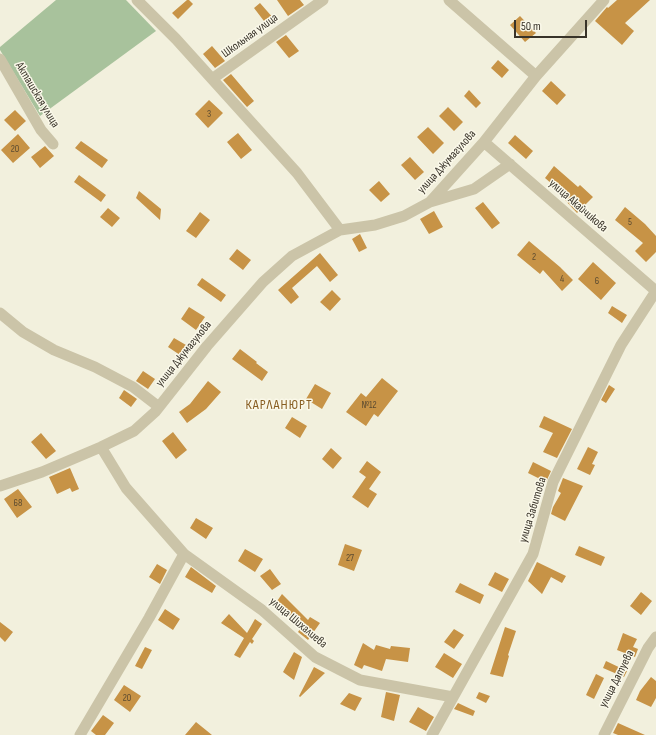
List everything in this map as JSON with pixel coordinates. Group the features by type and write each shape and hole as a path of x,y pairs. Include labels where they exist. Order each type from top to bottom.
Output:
{"street":[{"path":"137,0 176,39 297,173 340,230"},
{"name":"Школьная улица","path":"212,79 323,0"},
{"path":"450,0 536,76"},
{"name":"улица Джумагулова","path":"0,486 42,472 134,431 155,412 207,346 263,282 292,256 340,230 375,225 404,216 430,202 484,142 536,76 604,0"},
{"name":"Акташская улица","path":"0,59 41,130 52,144"},
{"name":"улица Акайчикова","path":"484,142 656,291"},
{"path":"430,202 474,189 510,164"},
{"name":"улица Забитова","path":"432,735 533,554 553,482 621,345 656,291"},
{"name":"улица Джумагулова","path":"0,313 23,332 54,350 133,387 159,407"},
{"name":"улица Шихалиева","path":"101,447 126,488 184,554 262,610 315,657 360,680 453,697"},
{"path":"80,735 149,618 184,554"},
{"name":"улица Датуева","path":"604,735 648,648 656,637"}],"green space":[{"path":"56,0 126,0 156,31 40,116 0,50 0,47"}],"building":[{"path":"187,0 193,4 178,19 172,13"},
{"path":"277,0 300,0 304,5 288,16"},
{"path":"617,0 650,0 625,23 634,31 622,45 595,21 607,7 608,8"},
{"path":"260,3 274,19 267,25 254,8"},
{"path":"520,16 536,33 525,42 510,25"},
{"path":"286,35 299,51 289,58 276,42"},
{"path":"212,46 225,61 215,68 203,54"},
{"path":"498,60 509,70 502,78 491,68"},
{"path":"231,74 254,101 247,107 223,80"},
{"path":"551,81 566,95 557,105 542,91"},
{"path":"469,90 481,103 476,108 464,96"},
{"path":"209,100 223,113 208,128 195,114"},
{"path":"448,107 463,122 454,131 439,116"},
{"path":"15,110 26,121 15,131 4,120"},
{"path":"428,127 444,143 433,154 417,137"},
{"path":"238,133 252,150 241,159 227,142"},
{"path":"18,134 30,148 13,163 1,150"},
{"path":"515,135 533,151 526,159 508,143"},
{"path":"81,141 108,160 102,168 75,148"},
{"path":"45,146 54,156 40,168 31,157"},
{"path":"410,157 424,172 415,180 401,165"},
{"path":"554,166 578,187 580,185 593,197 577,213 565,200 567,197 545,178"},
{"path":"79,175 106,195 101,202 74,182"},
{"path":"379,181 390,194 381,202 369,190"},
{"path":"139,191 161,209 160,220 136,198"},
{"path":"483,202 500,223 492,229 475,208"},
{"path":"625,207 645,224 656,236 656,252 646,262 635,251 643,243 615,220"},
{"path":"108,208 120,218 112,227 100,217"},
{"path":"434,211 443,227 429,234 420,219"},
{"path":"200,212 210,220 196,238 186,231"},
{"path":"360,234 367,248 359,252 352,239"},
{"path":"529,241 573,280 562,291 543,270 540,274 517,255"},
{"path":"237,249 251,260 243,270 229,259"},
{"path":"320,253 338,275 330,282 317,266 292,288 299,297 291,304 278,290"},
{"path":"593,262 616,283 601,300 578,279"},
{"path":"202,278 226,295 221,302 197,285"},
{"path":"332,290 341,299 330,311 320,302"},
{"path":"612,306 627,315 622,323 608,313"},
{"path":"189,307 205,317 196,330 181,319"},
{"path":"174,338 186,345 180,355 168,347"},
{"path":"240,349 268,372 262,381 232,359"},
{"path":"143,371 155,379 148,389 136,381"},
{"path":"382,378 398,391 378,417 374,414 366,426 346,412 361,393 366,397"},
{"path":"208,381 221,392 206,409 187,423 179,412 190,404"},
{"path":"315,384 331,393 322,409 306,399"},
{"path":"609,385 615,389 606,403 601,400"},
{"path":"124,390 137,399 131,407 119,398"},
{"path":"544,416 572,429 557,458 543,452 553,433 539,427"},
{"path":"292,417 307,426 300,438 285,428"},
{"path":"173,432 187,450 176,459 162,441"},
{"path":"41,433 56,451 46,459 31,442"},
{"path":"588,447 598,452 592,464 595,465 590,475 577,469"},
{"path":"331,448 342,458 333,469 322,459"},
{"path":"367,461 381,472 369,489 377,494 368,508 352,497 366,477 359,472"},
{"path":"533,462 551,471 546,482 528,473"},
{"path":"70,468 79,489 72,492 70,488 57,494 49,477"},
{"path":"563,478 583,486 565,521 551,514 553,507 561,493 558,491"},
{"path":"18,489 32,507 17,518 4,499"},
{"path":"196,518 213,528 206,539 190,528"},
{"path":"345,544 362,550 354,571 338,565"},
{"path":"579,546 605,557 601,566 575,555"},
{"path":"245,549 263,559 255,572 238,561"},
{"path":"537,562 566,576 562,583 551,577 542,594 528,581"},
{"path":"157,564 167,570 160,584 149,577"},
{"path":"191,567 216,586 212,593 185,577"},
{"path":"270,569 281,584 272,590 260,576"},
{"path":"495,572 509,579 502,592 488,585"},
{"path":"460,583 484,595 480,604 455,592"},
{"path":"641,592 652,601 641,615 630,606"},
{"path":"282,594 308,620 310,617 320,623 308,640 298,632 302,626 275,604"},
{"path":"165,609 180,619 173,630 158,620"},
{"path":"229,614 247,633 255,619 262,624 252,639 254,641 252,644 250,642 240,658 234,655 244,638 221,623"},
{"path":"0,622 13,632 5,642 0,637"},
{"path":"505,627 516,631 503,677 490,674"},
{"path":"454,629 464,635 454,649 444,642"},
{"path":"623,633 637,639 633,647 638,649 635,657 617,650"},
{"path":"363,643 374,650 376,645 390,649 391,646 410,648 408,662 386,659 382,671 364,665 362,669 354,665"},
{"path":"145,647 152,650 142,669 135,666"},
{"path":"294,652 302,657 294,680 283,672"},
{"path":"444,653 462,664 453,678 435,667"},
{"path":"606,661 627,671 624,677 603,668"},
{"path":"314,667 325,673 300,697 299,696"},
{"path":"596,674 604,678 594,699 586,695"},
{"path":"651,677 656,681 656,698 651,707 636,700 640,691"},
{"path":"124,685 141,696 130,712 114,700"},
{"path":"386,692 400,695 394,721 381,717"},
{"path":"479,692 490,696 486,703 476,698"},
{"path":"349,693 362,698 355,711 340,704"},
{"path":"458,703 475,711 473,716 454,709"},
{"path":"418,707 434,717 426,731 409,722"},
{"path":"103,715 114,723 105,735 96,735 91,731"},
{"path":"196,722 212,735 185,735"},
{"path":"618,723 645,735 618,735 613,733"}],"district":[{"name":"КАРЛАНЮРТ","path":"279,405"}]}
